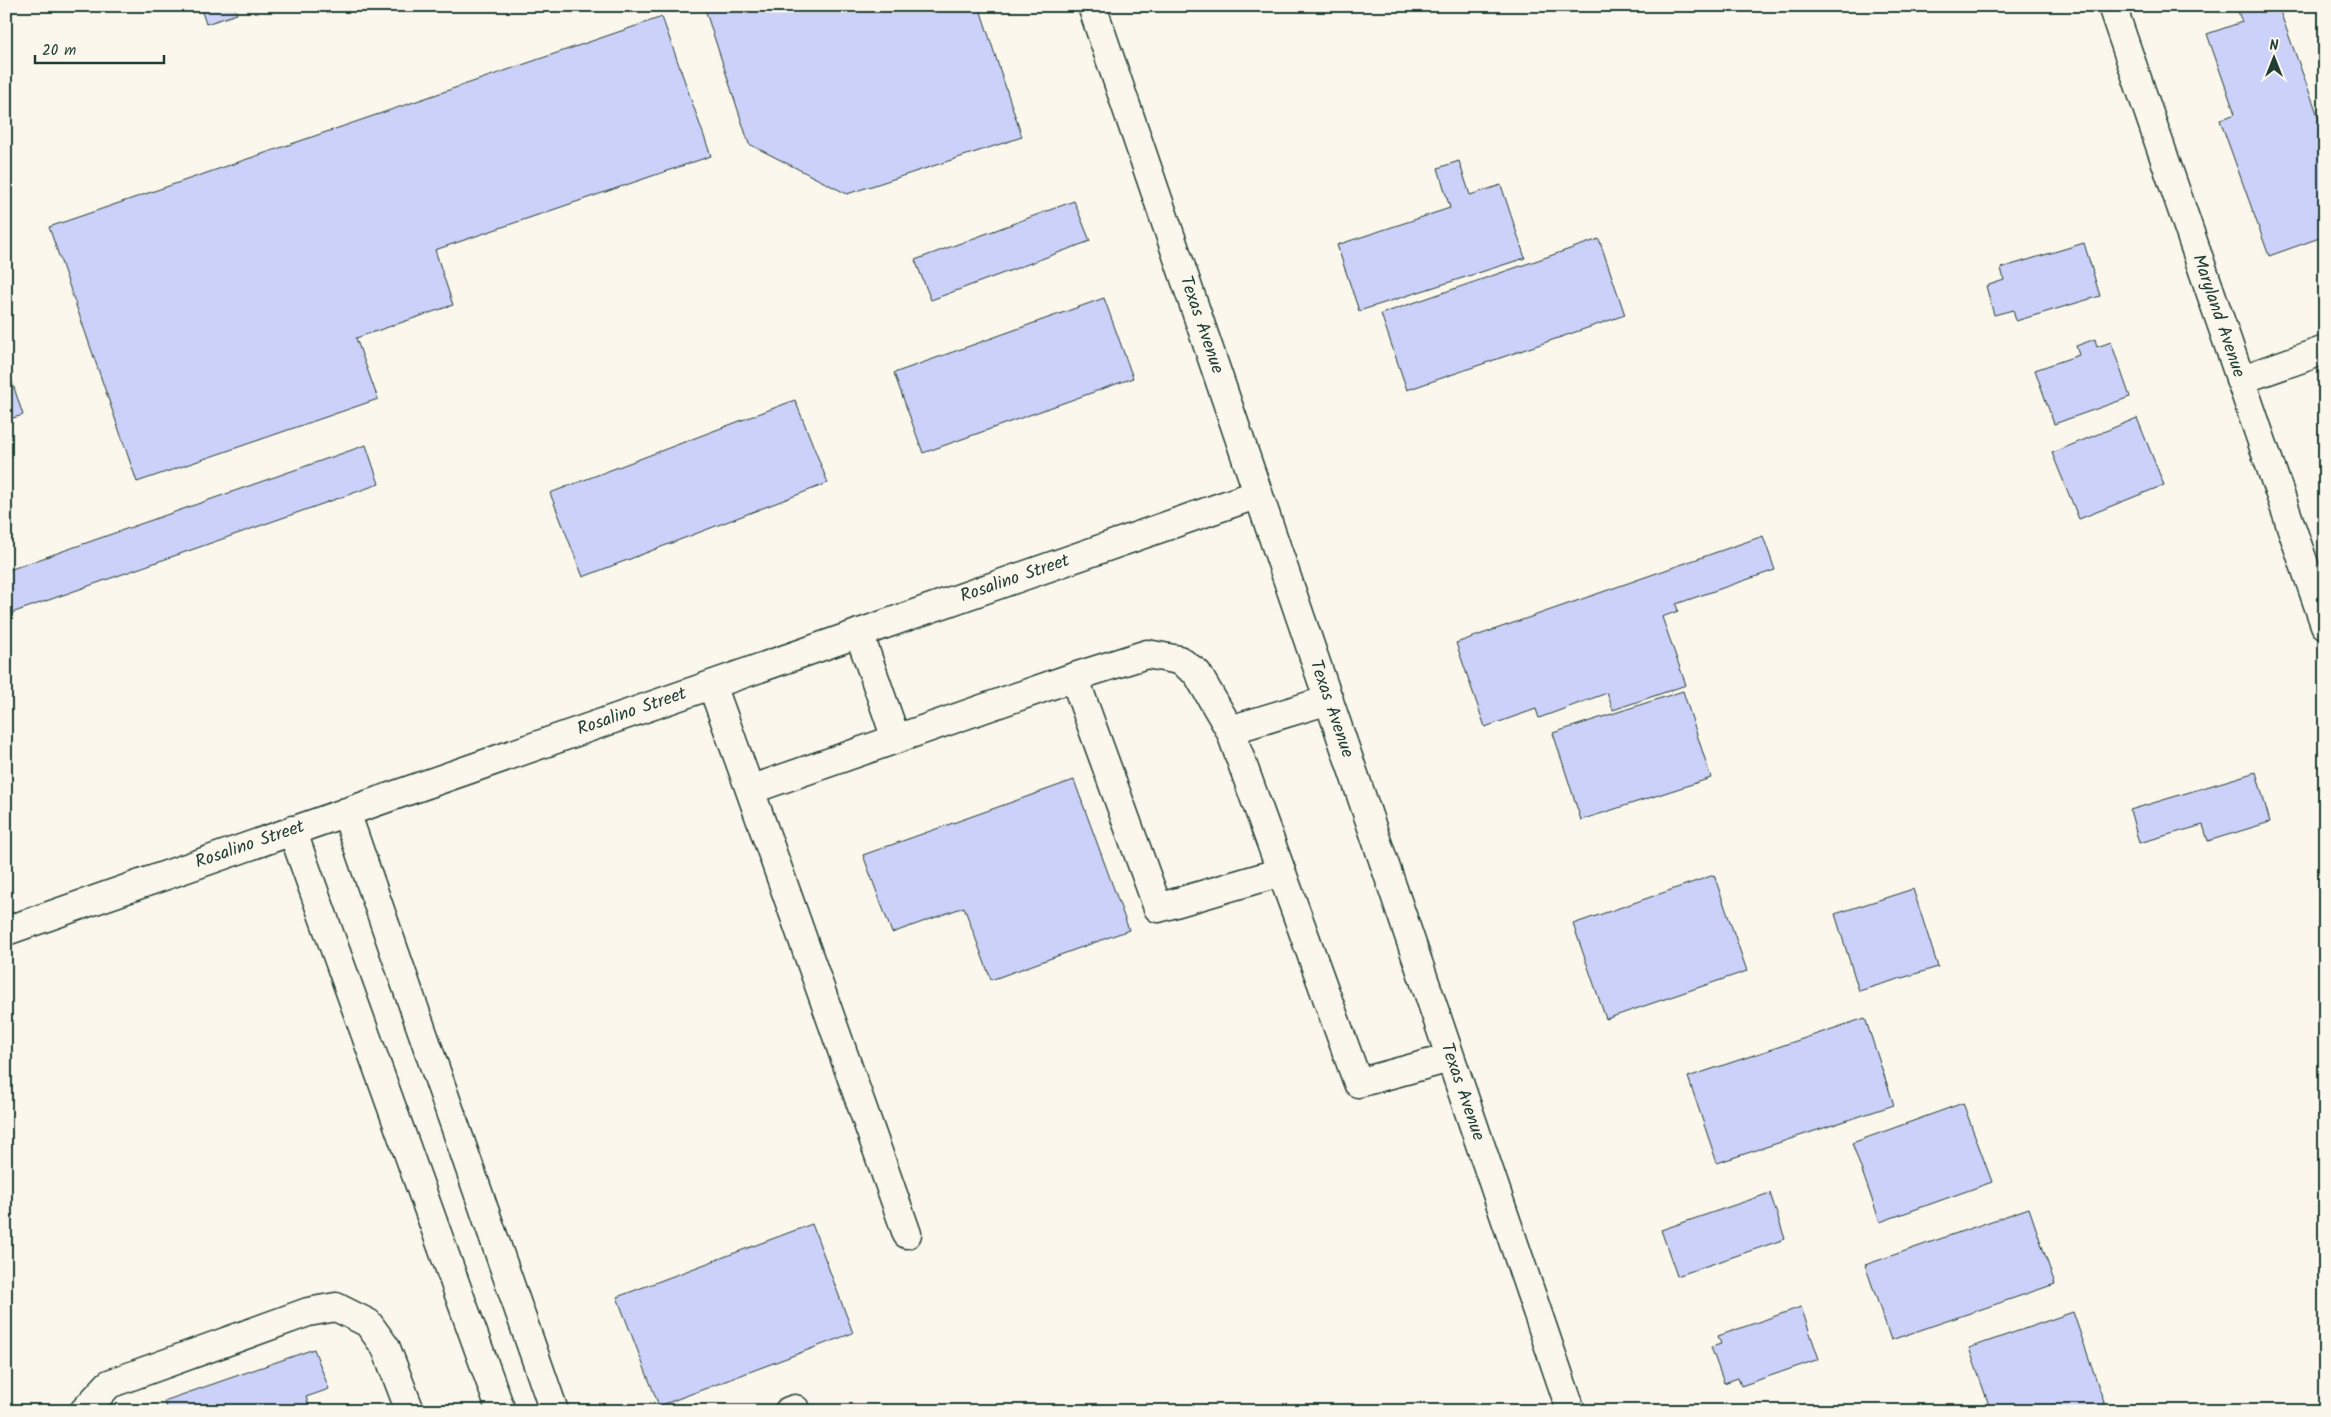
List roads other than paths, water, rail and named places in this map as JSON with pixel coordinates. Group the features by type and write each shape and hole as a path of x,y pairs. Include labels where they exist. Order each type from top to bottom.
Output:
{"street":[{"name":"Texas Avenue","path":"1092,6 1571,1411"},
{"name":"Maryland Avenue","path":"2112,6 2325,626"},
{"path":"2240,380 2325,350"},
{"name":"Rosalino Street","path":"6,931 1258,494"},
{"path":"859,633 896,739"},
{"path":"750,790 1074,677 1147,654 1178,660 1197,673 1230,730 1358,1083 1450,1058"},
{"path":"1074,677 1158,908 1281,872"},
{"path":"712,685 907,1234"},
{"path":"1230,730 1329,700"},
{"path":"346,812 554,1411"},
{"path":"292,830 501,1411"},
{"path":"84,1411 109,1384 308,1312 336,1307 368,1323 373,1329 386,1348 410,1411"}]}
